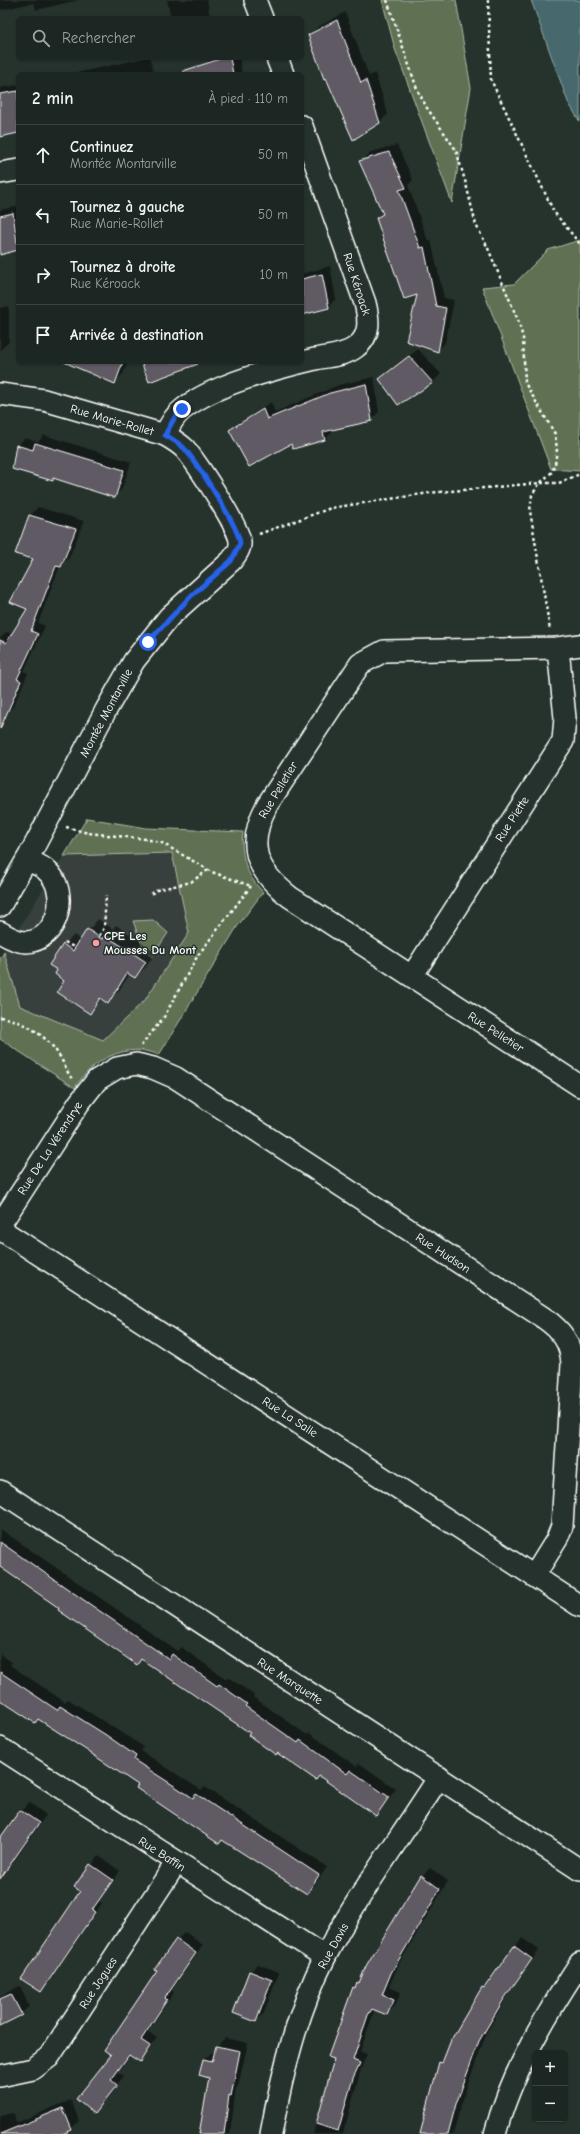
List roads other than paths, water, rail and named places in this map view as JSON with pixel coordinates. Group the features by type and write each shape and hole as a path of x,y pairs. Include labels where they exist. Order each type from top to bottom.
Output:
{"street":[{"path":"256,0 261,16"},
{"path":"278,60 282,72"},
{"name":"Rue Kéroack","path":"304,132 365,303 369,322 366,334 360,344 350,351 304,363"},
{"path":"0,173 16,170"},
{"name":"Rue Kéroack","path":"165,435 178,413 198,399 262,374 300,364"},
{"name":"Rue Marie-Rollet","path":"0,394 44,400 165,435 177,442 187,453 235,526 240,542"},
{"name":"Montée Montarville","path":"0,906 27,860 106,710 134,661 165,622 231,561 238,550 240,542"},
{"name":"Rue Pelletier","path":"580,645 558,648 384,651 360,664 263,811 255,840 258,879 274,884 290,897 580,1086"},
{"name":"Rue Piette","path":"412,976 563,741 565,718 558,648"},
{"path":"0,932 19,941 33,940 48,929 58,914 60,896 53,877 44,868 27,860"},
{"name":"Rue Hudson","path":"104,1075 122,1066 136,1064 153,1068 176,1078 544,1318 562,1333 568,1344 572,1364 563,1518 557,1539 534,1576"},
{"name":"Rue De La Vérendrye","path":"0,1225 87,1092 104,1075"},
{"name":"Rue La Salle","path":"0,1229 580,1606"},
{"name":"Rue Marquette","path":"0,1491 580,1870"},
{"name":"Rue Baffin","path":"2,1754 325,1957"},
{"name":"Rue Davis","path":"271,2134 282,2082 294,2038 325,1957 370,1883 439,1777"},
{"name":"Rue Jogues","path":"0,2076 33,2069 49,2057 176,1863"},
{"path":"495,2134 504,2107 536,2036 580,1963"}],"water":[{"path":"531,0 580,0 580,122 568,102"}],"place":[{"name":"CPE Les Mousses Du Mont","path":"96,943"}]}
